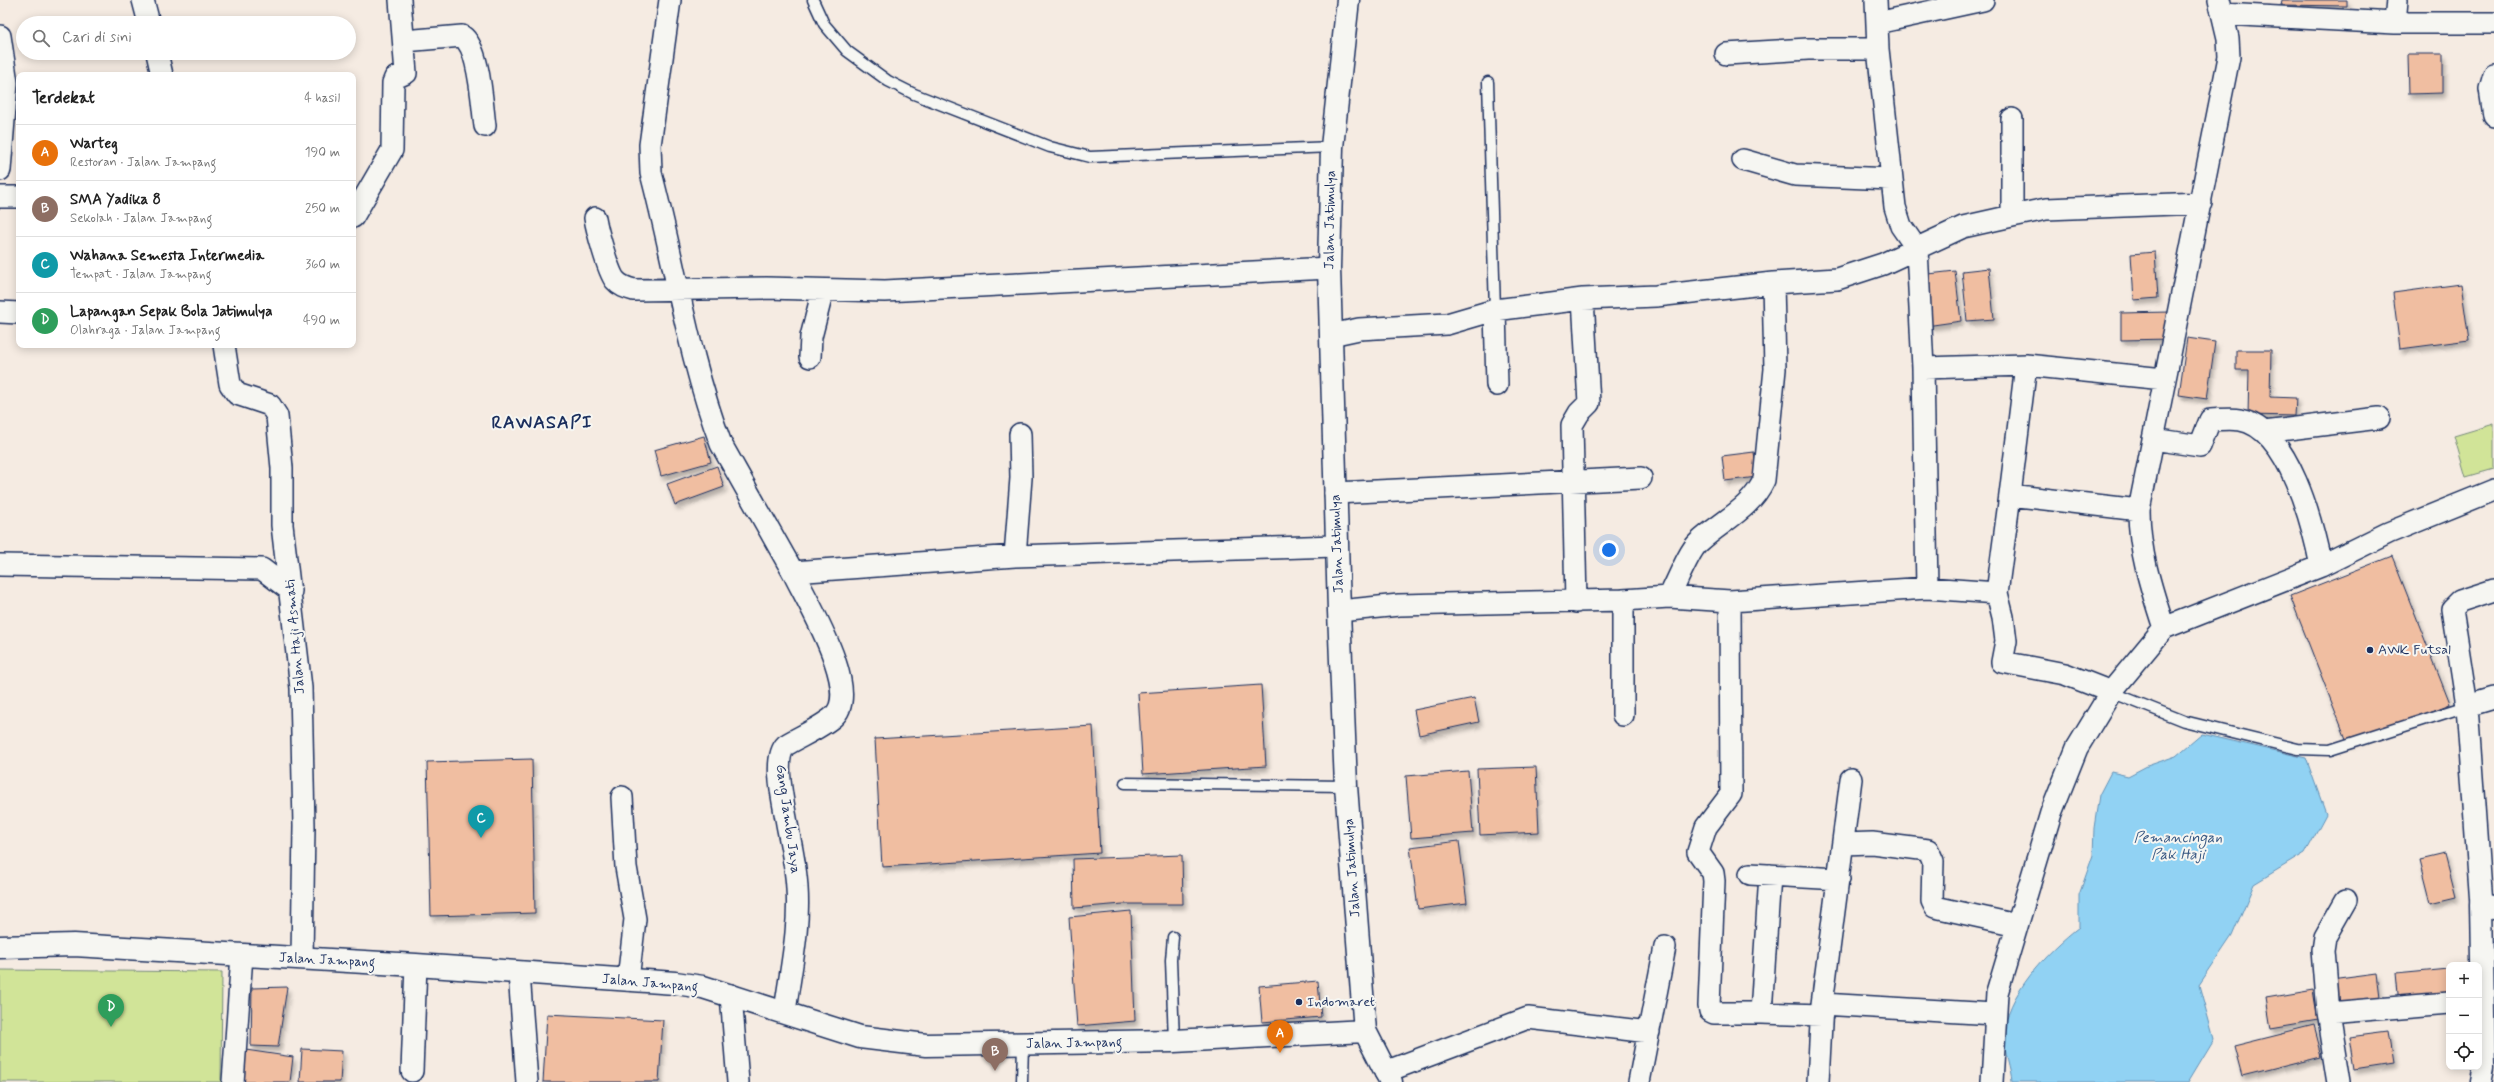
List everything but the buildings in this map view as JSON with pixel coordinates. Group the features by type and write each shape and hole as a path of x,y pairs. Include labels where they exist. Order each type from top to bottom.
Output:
{"street":[{"path":"144,0 147,16"},
{"path":"356,212 392,150 392,90 395,78 406,73 400,0"},
{"path":"670,0 649,159 696,365 721,444 793,572 1015,556 1336,546"},
{"name":"Jalan Jatimulya","path":"1348,0 1332,146 1328,268 1332,335 1336,546 1346,786 1365,1031 1388,1077"},
{"path":"1876,0 1878,49 1895,207 1901,226 1917,249 1923,368 1926,588"},
{"path":"1877,23 1983,0"},
{"path":"2395,23 2397,0"},
{"path":"2164,628 2145,566 2139,536 2139,510 2164,379 2201,203 2228,57 2228,38 2221,7 2395,23 2494,23"},
{"path":"0,36 4,84 0,170"},
{"path":"404,41 462,36 468,40 474,52 485,126"},
{"path":"1726,54 1808,49 1878,49"},
{"path":"159,60 161,72"},
{"path":"2493,84 2494,116"},
{"path":"2012,119 2012,216"},
{"path":"1743,160 1795,176 1891,179"},
{"path":"0,197 16,197"},
{"path":"1332,335 1359,330 1447,324 1496,310 1583,299 1656,296 1773,282 1837,279 1883,264 1963,227 2012,216 2046,210 2201,203"},
{"path":"595,218 599,238 614,279 622,286 634,290 766,288 885,291 1328,268"},
{"path":"1669,597 1697,544 1747,505 1758,492 1764,480 1775,369 1773,282"},
{"path":"810,357 811,337 823,290"},
{"path":"1576,602 1572,425 1575,418 1589,403 1583,299"},
{"path":"1496,310 1497,385"},
{"path":"0,312 16,313"},
{"name":"Jalan Haji Asmati","path":"224,348 230,384 237,394 270,405 277,416 282,468 282,524 291,591 300,688 304,826 302,958"},
{"path":"1923,368 2026,365 2164,379"},
{"path":"2026,365 1997,592 2004,617 2006,641 2002,662 2065,674 2111,692"},
{"path":"2264,432 2379,418"},
{"path":"2152,439 2200,446 2210,420 2241,420 2264,432 2286,461 2302,493 2314,528 2321,566"},
{"path":"1015,556 1021,478 1020,434"},
{"path":"1335,493 1641,478"},
{"path":"1992,1082 1994,1014 1997,993 2051,813 2077,748 2111,692 2164,628 2321,566 2388,533 2494,490"},
{"path":"2010,495 2139,510"},
{"path":"0,565 262,569 291,591"},
{"name":"Gang Jambu Jaya","path":"785,1012 798,895 783,800 779,761 780,752 786,745 834,717 843,700 839,674 830,650 793,572"},
{"path":"1339,611 1399,605 1576,602 1669,597 1706,598 1730,601 1926,588 1997,592"},
{"path":"2481,998 2488,906 2467,706 2452,609 2460,601 2494,590"},
{"path":"1623,600 1623,715"},
{"path":"1730,601 1731,794 1706,827 1698,852 1713,873 1714,880 1710,1011 1714,1014 1822,1009 1994,1014"},
{"path":"2467,706 2494,698"},
{"path":"1818,1082 1822,1009 1851,779"},
{"path":"622,797 626,867 635,919 628,980"},
{"path":"1843,844 1872,843 1928,850 1933,861 1932,901 1935,906 2017,925"},
{"path":"1750,874 1839,879"},
{"path":"1761,1013 1770,875"},
{"path":"2339,1082 2328,1013 2323,950 2325,937 2346,900"},
{"name":"Jalan Jampang","path":"0,947 74,945 416,965 628,980 703,987 860,1037 894,1043 926,1045 1174,1041 1365,1031"},
{"path":"1639,1082 1664,947"},
{"path":"233,1082 242,955"},
{"path":"412,1071 416,965"},
{"path":"519,973 527,1082"},
{"path":"731,995 738,1082"},
{"path":"2328,1013 2446,1003"},
{"path":"1388,1077 1528,1018 1649,1032"},
{"path":"2481,1082 2484,1067 2482,1023"}],"lane":[{"path":"813,0 824,24 842,46 888,81 914,94 1050,148 1090,157 1332,146"},
{"path":"1488,82 1496,310"},
{"path":"2111,692 2184,721 2310,750 2330,750 2467,706"},
{"path":"1125,784 1346,786"},
{"path":"1173,937 1171,960 1174,1041"},
{"path":"1022,1082 1023,1044"}],"green space":[{"path":"2494,424 2494,469 2466,477 2454,436"},
{"path":"0,970 222,972 221,1082 0,1082"}],"water":[{"name":"Pemancingan Pak Haji","path":"2202,734 2306,758 2326,814 2305,853 2254,884 2232,936 2199,985 2214,1039 2188,1082 2012,1082 2004,1043 2006,1021 2020,990 2030,975 2055,948 2079,927 2079,895 2093,855 2094,828 2099,795 2111,772 2128,776 2147,766 2176,756"}],"place":[{"name":"AWK Futsal","path":"2370,650"},
{"name":"Wahana Semesta Intermedia","path":"481,838"},
{"name":"Indomaret","path":"1299,1002"},
{"name":"Lapangan Sepak Bola Jatimulya","path":"111,1027"},
{"name":"Warteg","path":"1280,1053"},
{"name":"SMA Yadika 8","path":"995,1071"}],"district":[{"name":"RAWASAPI","path":"542,423"}]}
